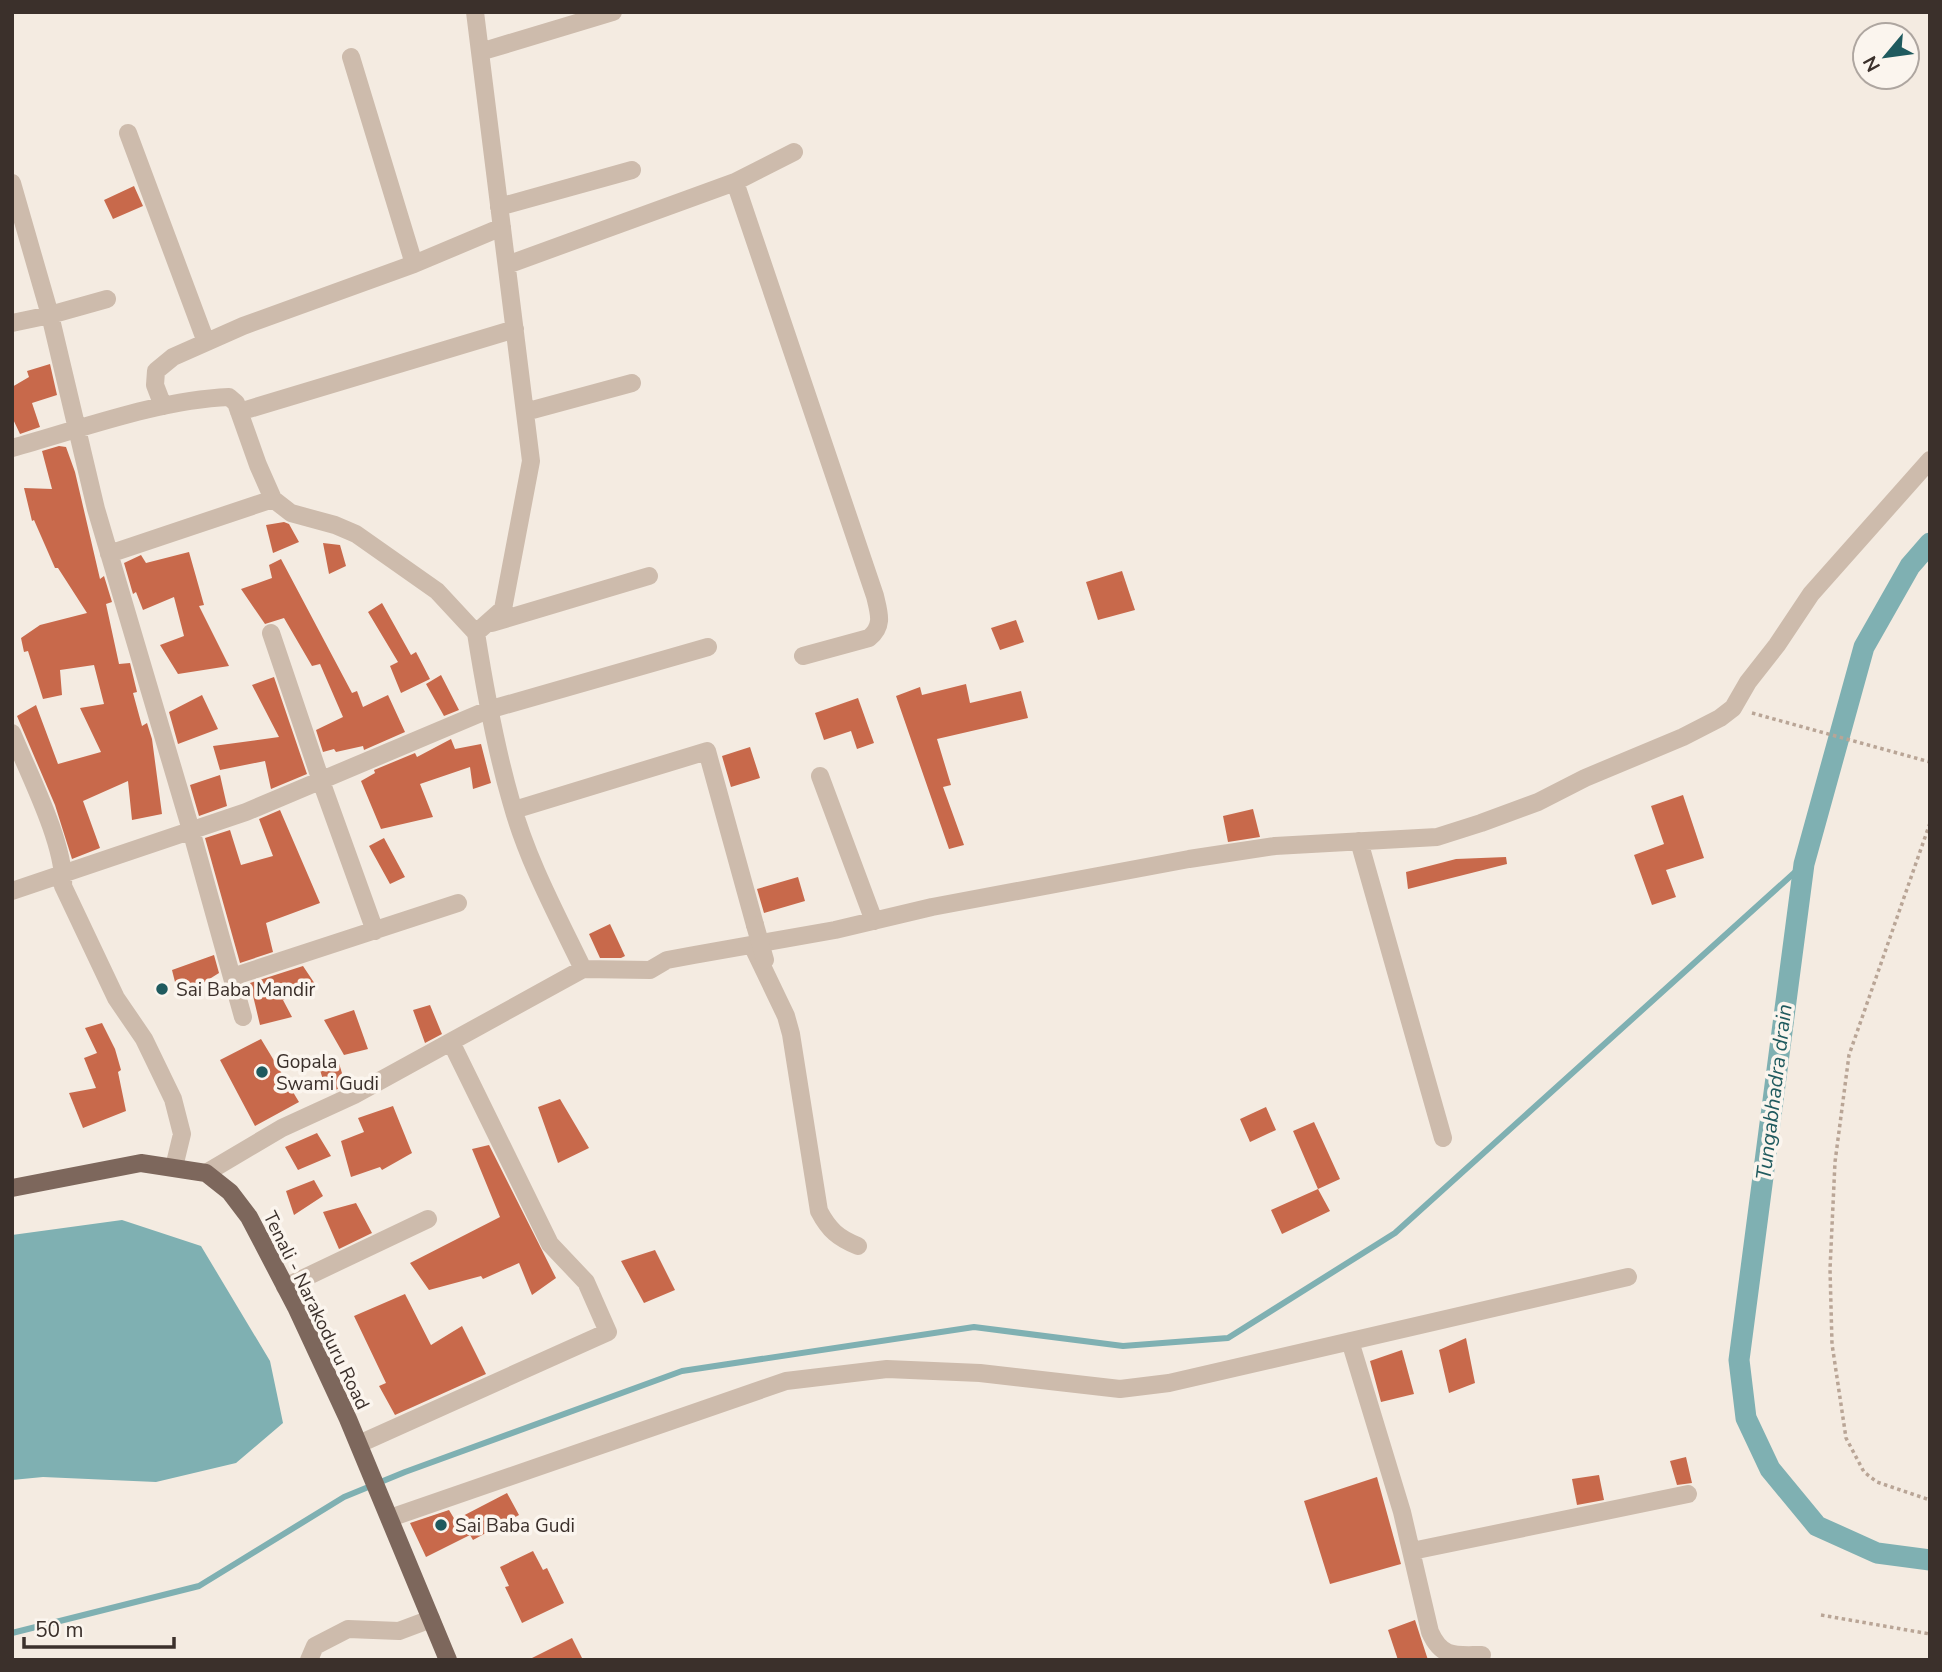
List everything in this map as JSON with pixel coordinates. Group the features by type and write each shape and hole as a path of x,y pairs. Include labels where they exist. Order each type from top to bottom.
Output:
{"main road":[{"name":"Tenali - Narakoduru Road","path":"12,1188 141,1163 206,1173 230,1192 249,1217 285,1287 359,1444 448,1660"}],"street":[{"path":"475,12 531,461 503,609 480,629"},
{"path":"480,52 613,12"},
{"path":"351,57 414,264"},
{"path":"128,133 206,342"},
{"path":"506,265 734,182 794,152"},
{"path":"499,206 632,170"},
{"path":"734,182 876,596 879,614 880,624 876,633 869,638 803,656"},
{"path":"12,183 50,315 109,554 243,1017"},
{"path":"163,406 155,385 156,371 173,357 256,321 414,264 502,227"},
{"path":"12,323 107,299"},
{"path":"239,412 515,329"},
{"path":"525,412 632,383"},
{"path":"12,448 163,406 204,398 229,397 236,403 273,499 291,513 335,525 356,534 437,591 480,629 488,710 514,810 536,870 583,969"},
{"path":"206,1173 282,1128 354,1095 583,969 650,970 667,960 1189,859 1275,846 1437,837 1538,802 1585,778 1683,737 1720,718 1733,708 1748,682 1811,594 1930,460"},
{"path":"109,554 273,499"},
{"path":"480,629 649,576"},
{"path":"271,633 375,931"},
{"path":"12,891 246,811 488,710 708,647"},
{"path":"12,733 54,837 64,872 63,886 116,998 144,1039 173,1100 183,1134 174,1167"},
{"path":"514,810 707,751 771,983"},
{"path":"820,776 874,920"},
{"path":"1359,841 1443,1138"},
{"path":"232,978 458,903"},
{"path":"752,944 786,1016 791,1034 818,1211 828,1229 840,1239 858,1246"},
{"path":"359,1444 608,1332 586,1282 550,1244 451,1042"},
{"path":"285,1287 428,1219"},
{"path":"387,1511 786,1381 887,1369 980,1373 1119,1389 1169,1382 1628,1277"},
{"path":"1350,1341 1412,1551 1430,1632 1443,1652 1456,1656 1482,1654"},
{"path":"1412,1551 1688,1494"},
{"path":"309,1660 315,1646 348,1629 399,1631 431,1619"}],"path":[{"path":"1748,712 1930,762"},
{"path":"1930,823 1849,1055 1835,1162 1830,1269 1832,1344 1846,1438 1864,1472 1877,1482 1930,1500"},
{"path":"1822,1615 1930,1634"}],"water":[{"path":"122,1220 201,1246 270,1361 283,1423 236,1463 156,1482 43,1477 12,1480 12,1235"}],"building":[{"path":"134,186 143,206 113,219 104,200"},
{"path":"50,364 57,395 32,403 40,427 20,434 12,417 12,387 29,377 27,371"},
{"path":"59,446 66,447 75,472 100,579 104,576 112,602 106,604 119,664 130,663 137,692 133,693 142,726 147,723 152,739 162,814 132,820 128,781 83,801 100,848 72,859 55,805 17,716 36,705 58,764 101,752 80,708 104,704 94,665 60,670 62,695 43,699 28,651 24,652 21,638 40,625 87,613 58,568 55,568 34,520 32,521 24,488 52,489 42,451"},
{"path":"284,522 289,524 299,542 273,553 266,525"},
{"path":"323,543 340,545 346,566 329,574"},
{"path":"189,552 204,605 199,606 229,666 178,674 160,645 184,636 174,597 143,610 136,592 133,594 124,563 141,555 146,563"},
{"path":"281,559 352,693 357,691 363,707 388,695 405,732 364,750 363,746 323,752 316,730 343,717 320,664 312,666 284,618 265,624 241,589 272,578 269,565"},
{"path":"1122,571 1135,610 1098,620 1086,582"},
{"path":"382,603 411,655 416,652 430,679 401,693 390,666 398,662 368,612"},
{"path":"1016,620 1024,642 1000,650 991,628"},
{"path":"441,675 459,710 444,716 426,684"},
{"path":"274,677 307,774 271,789 265,761 220,770 213,746 279,737 252,685"},
{"path":"966,684 970,703 1021,691 1028,718 937,739 951,785 943,787 964,845 949,849 896,696 920,687 922,695"},
{"path":"202,695 218,729 178,744 169,712"},
{"path":"858,698 874,743 857,749 851,731 824,740 815,713"},
{"path":"451,739 455,749 481,744 491,783 473,789 470,767 420,784 433,817 381,829 361,781 375,773 374,770 415,753 417,757"},
{"path":"750,747 760,778 731,787 722,756"},
{"path":"220,775 227,806 199,816 190,785"},
{"path":"1683,795 1704,858 1666,870 1676,897 1652,905 1634,855 1664,844 1651,806"},
{"path":"1253,809 1260,837 1228,842 1223,816"},
{"path":"280,810 320,903 266,923 273,952 240,963 205,838 230,830 241,865 273,856 259,819"},
{"path":"384,838 405,877 390,884 369,846"},
{"path":"1506,857 1507,864 1408,889 1406,872 1456,859"},
{"path":"798,877 805,901 764,913 757,889"},
{"path":"610,924 625,956 621,958 600,958 589,934"},
{"path":"214,955 219,973 179,998 172,970"},
{"path":"303,966 315,984 283,1000 292,1017 260,1025 250,983"},
{"path":"430,1005 442,1034 425,1043 413,1010"},
{"path":"354,1010 368,1049 344,1055 324,1020"},
{"path":"102,1023 115,1049 121,1070 118,1072 126,1111 83,1128 69,1093 96,1088 84,1058 97,1053 85,1028"},
{"path":"261,1039 299,1102 255,1126 220,1060"},
{"path":"337,1057 346,1086 327,1093 317,1060"},
{"path":"560,1099 589,1148 558,1163 538,1107"},
{"path":"393,1106 412,1153 382,1170 380,1167 351,1177 341,1141 364,1132 358,1118"},
{"path":"1266,1107 1276,1130 1250,1142 1240,1119"},
{"path":"1314,1122 1340,1179 1318,1189 1293,1131"},
{"path":"317,1133 331,1156 298,1170 285,1147"},
{"path":"489,1145 556,1278 532,1295 519,1263 483,1279 481,1276 429,1290 410,1263 500,1217 472,1149"},
{"path":"314,1180 323,1196 294,1215 286,1191"},
{"path":"1318,1189 1330,1211 1282,1234 1271,1210"},
{"path":"356,1203 372,1233 339,1249 323,1212"},
{"path":"655,1250 675,1290 644,1303 621,1261"},
{"path":"405,1294 431,1345 462,1326 486,1374 395,1415 379,1386 386,1383 354,1316"},
{"path":"1466,1338 1475,1383 1449,1393 1439,1350"},
{"path":"1402,1350 1414,1394 1381,1402 1370,1361"},
{"path":"1686,1457 1692,1483 1677,1485 1670,1461"},
{"path":"1599,1475 1604,1500 1577,1505 1572,1479"},
{"path":"1377,1477 1401,1564 1330,1584 1304,1501"},
{"path":"507,1493 519,1515 473,1540 470,1535 426,1557 410,1523 449,1510 455,1520"},
{"path":"533,1551 543,1570 547,1568 564,1603 522,1623 505,1587 509,1586 500,1567"},
{"path":"1415,1620 1428,1660 1398,1660 1388,1630"},
{"path":"572,1638 583,1660 528,1660"}],"waterway":[{"name":"Tungabhadra drain","path":"1930,543 1910,566 1864,647 1804,864 1739,1360 1746,1418 1770,1469 1817,1526 1877,1553 1930,1560"},
{"path":"12,1633 199,1586 344,1497 405,1472 682,1371 974,1327 1123,1346 1228,1338 1395,1233 1804,864"}],"place":[{"name":"Sai Baba Mandir","path":"162,989"},
{"name":"Gopala Swami Gudi","path":"262,1072"},
{"name":"Sai Baba Gudi","path":"441,1525"}]}
